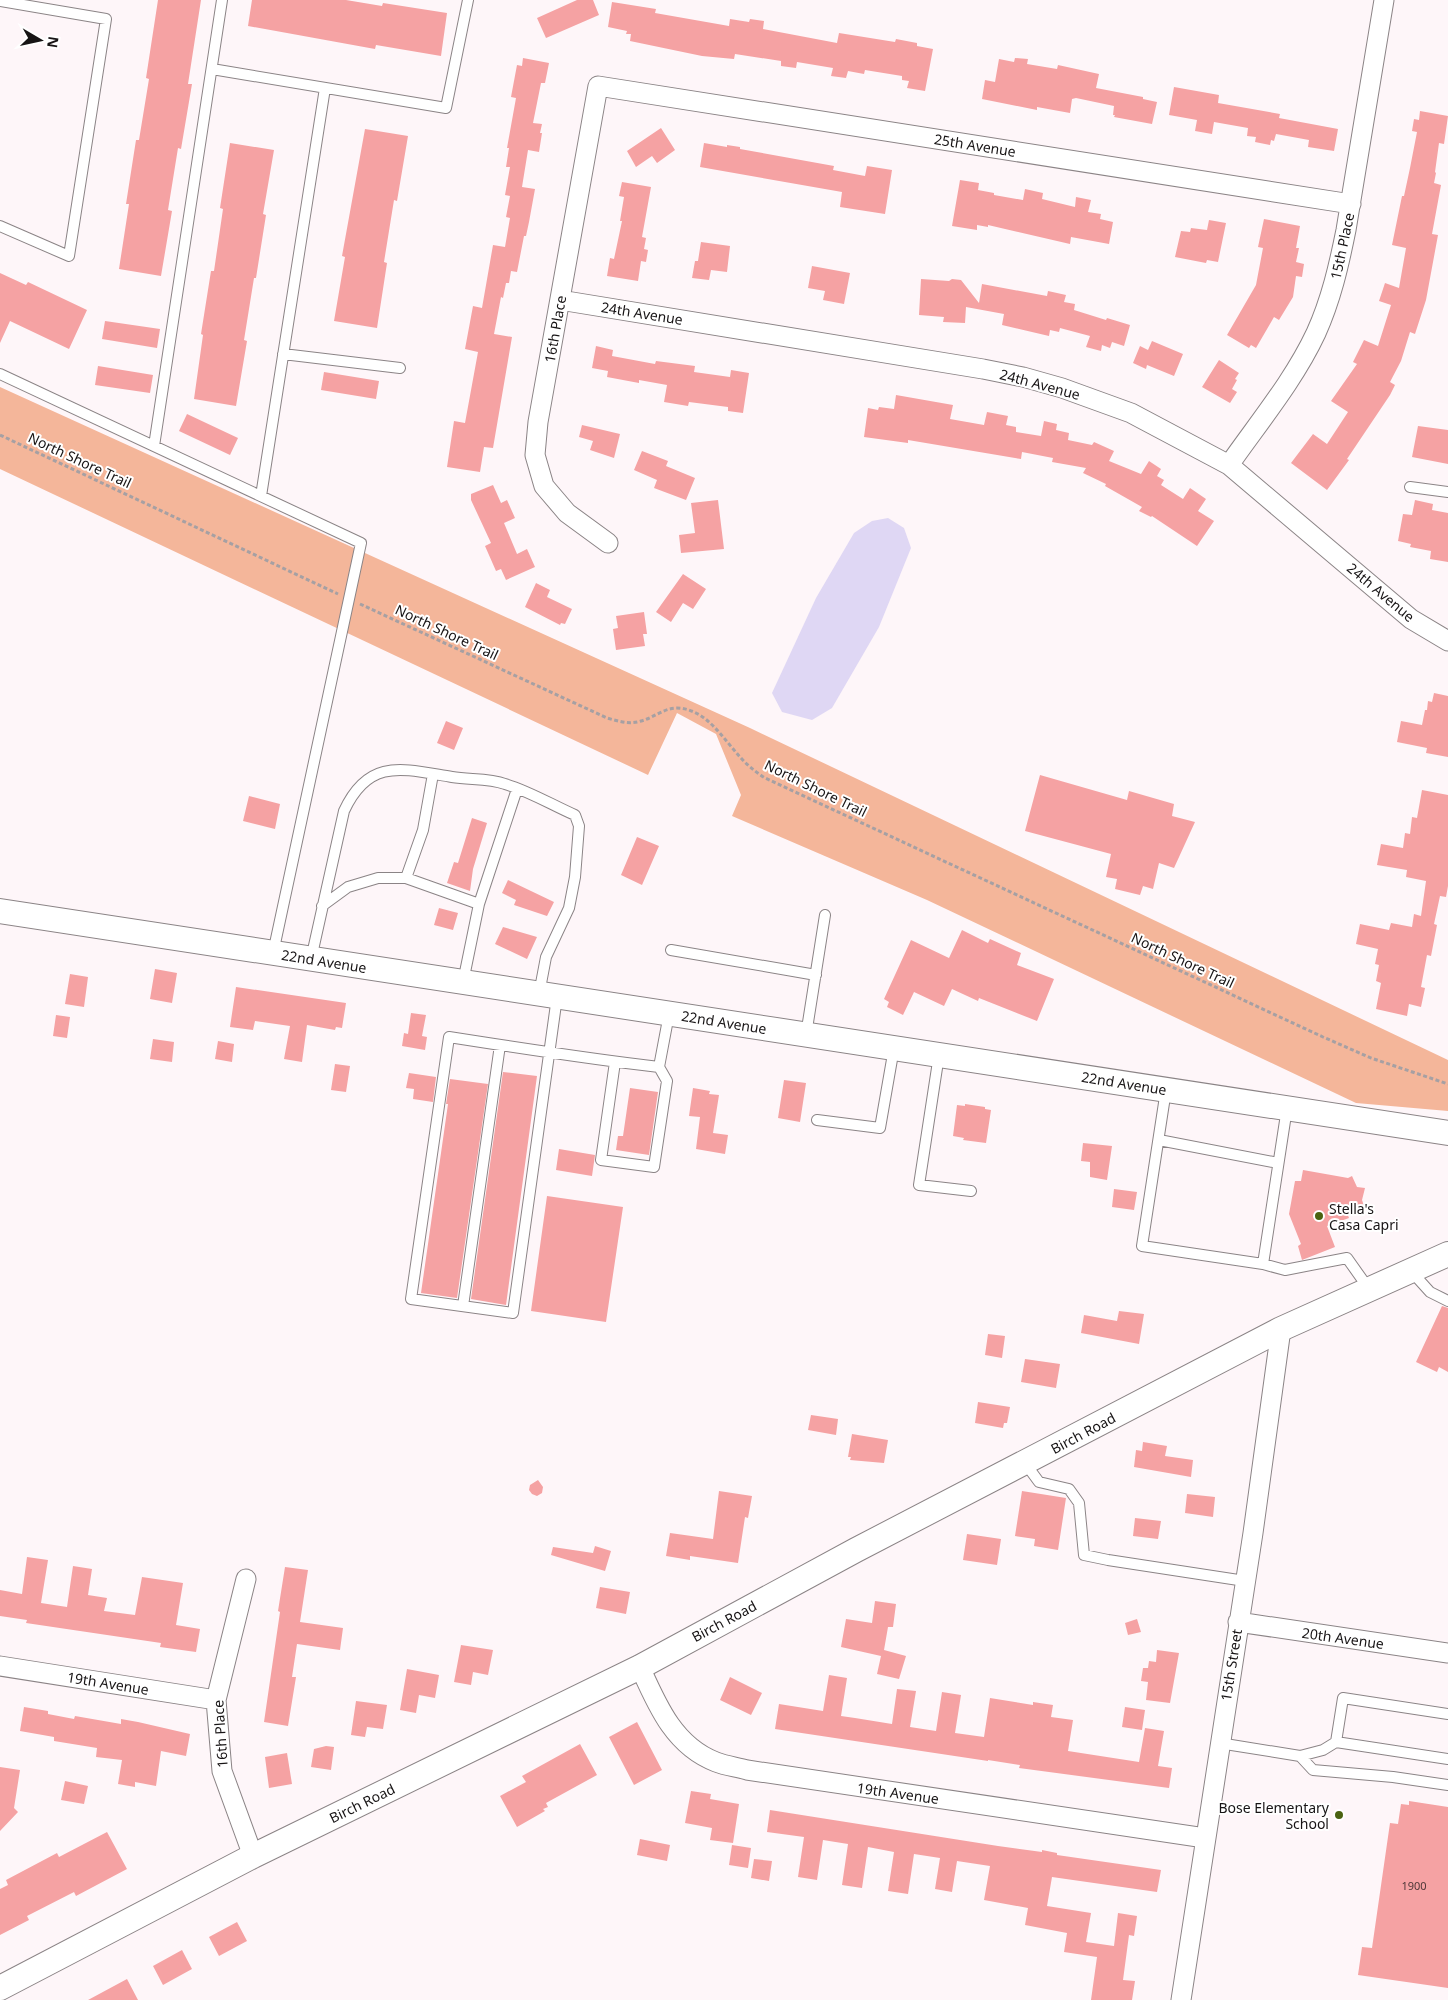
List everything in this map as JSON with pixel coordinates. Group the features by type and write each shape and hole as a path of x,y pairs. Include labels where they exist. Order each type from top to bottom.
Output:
{"street":[{"name":"15th Place","path":"1229,465 1299,365 1316,334 1329,303 1339,266 1351,204 1384,0"},
{"name":"25th Avenue","path":"598,86 1351,204"},
{"name":"16th Place","path":"598,86 538,422 535,454 544,486 567,513 608,543"},
{"name":"24th Avenue","path":"560,300 1022,377 1088,397 1131,413 1229,465 1411,619 1448,641"},
{"name":"22nd Avenue","path":"0,912 1448,1133"},
{"name":"Birch Road","path":"0,1989 253,1856 640,1667 865,1546 1281,1329 1448,1254"},
{"name":"15th Street","path":"1181,2000 1245,1581 1281,1329"},
{"name":"16th Place","path":"246,1579 216,1700 222,1771 253,1856"},
{"name":"20th Avenue","path":"1238,1622 1448,1653"},
{"name":"19th Avenue","path":"0,1666 216,1700"},
{"name":"19th Avenue","path":"640,1667 656,1703 671,1727 688,1745 715,1762 747,1770 1205,1838"}],"lane":[{"path":"154,446 222,0"},
{"path":"212,69 446,108 468,0"},
{"path":"0,1 106,19 69,256 0,226"},
{"path":"261,496 325,88"},
{"path":"283,354 400,368"},
{"path":"0,374 362,543 348,599 273,953"},
{"path":"1410,487 1448,492"},
{"path":"311,959 344,811 352,794 365,781 382,772 401,769 504,783 575,815 579,826 575,877 569,908 546,957 549,1052 513,1313 411,1299 449,1037 500,1045 549,1052 614,1062 659,1067"},
{"path":"406,878 423,830 433,774"},
{"path":"463,982 479,904 517,789"},
{"path":"322,906 348,887 378,878 406,878 479,904"},
{"path":"806,1035 825,915"},
{"path":"671,950 816,975"},
{"path":"614,1062 602,1160 654,1166 667,1081 659,1067 669,1014"},
{"path":"463,1306 500,1045"},
{"path":"817,1120 880,1128 894,1048"},
{"path":"939,1055 920,1185 972,1191"},
{"path":"1166,1090 1142,1246 1264,1264 1285,1270 1347,1258 1369,1289"},
{"path":"1264,1264 1287,1108"},
{"path":"1159,1140 1278,1163"},
{"path":"1410,1270 1430,1292 1448,1301"},
{"path":"1025,1462 1039,1482 1069,1489 1079,1503 1084,1555 1245,1581"},
{"path":"1336,1742 1343,1698 1448,1714"},
{"path":"1219,1743 1300,1756 1323,1750 1336,1742 1448,1759"},
{"path":"1300,1756 1313,1770 1393,1777 1448,1785"},
{"path":"0,1989 6,2000"}],"path":[{"name":"North Shore Trail","path":"0,435 348,599 607,718 625,723 640,722 668,710 678,708 705,718 743,760 765,778 1323,1037 1371,1058 1448,1084"}],"shaded area":[{"path":"0,387 750,728 1448,1060 1448,1111 1356,1103 927,900 732,816 741,795 716,734 677,713 648,775 0,469"},
{"path":"888,518 904,528 911,548 879,627 832,708 812,720 782,712 772,693 816,598 854,533 872,521"}],"building":[{"path":"158,0 201,0 188,84 192,84 181,149 178,148 168,210 172,211 161,276 119,269 129,204 126,204 136,140 139,140 149,79 146,78"},
{"path":"252,0 346,0 382,6 383,3 447,13 441,56 376,45 375,49 248,26"},
{"path":"577,0 593,0 599,15 546,38 537,18"},
{"path":"612,2 656,9 655,13 729,26 730,19 749,22 750,19 764,21 763,29 837,43 839,33 895,42 896,39 917,43 917,46 933,49 925,91 907,88 909,81 902,80 902,76 865,70 864,74 848,71 846,78 831,76 833,68 797,62 796,68 781,66 781,61 735,54 734,59 702,56 630,41 631,34 626,34 627,31 608,27"},
{"path":"523,58 549,63 545,83 541,83 533,123 542,124 540,133 542,133 539,152 528,150 522,187 535,189 529,222 526,236 524,236 517,272 511,271 509,283 506,283 503,298 501,297 494,334 512,337 493,448 484,447 480,472 447,467 454,421 465,423 478,352 465,349 473,306 482,308 493,245 505,247 510,218 506,217 510,196 505,195 510,167 506,167 509,148 507,148 516,98 511,97 517,65 522,66"},
{"path":"1015,58 1028,59 1027,64 1057,69 1058,65 1099,74 1096,88 1143,97 1143,99 1157,102 1152,124 1114,117 1114,106 1076,98 1072,99 1070,113 1037,107 1037,110 982,99 985,80 995,82 999,59 1014,62"},
{"path":"1174,87 1219,95 1218,103 1280,114 1279,118 1338,129 1334,151 1308,147 1309,140 1276,134 1274,141 1271,140 1270,145 1255,142 1256,137 1247,136 1248,128 1214,122 1212,134 1195,131 1197,120 1169,115"},
{"path":"1420,111 1448,116 1444,144 1439,143 1435,172 1434,183 1441,185 1432,234 1438,235 1426,300 1415,334 1410,332 1401,361 1390,382 1395,385 1390,395 1347,459 1349,460 1327,490 1291,463 1313,434 1327,444 1348,412 1331,401 1357,364 1353,362 1364,340 1378,346 1391,305 1379,301 1385,283 1399,288 1406,248 1392,245 1417,132 1412,131 1414,119 1419,120"},
{"path":"661,128 675,150 657,163 652,156 636,167 627,151"},
{"path":"365,129 408,136 397,201 394,200 384,262 387,263 377,328 334,321 345,257 342,256"},
{"path":"230,143 274,150 263,214 266,215 244,340 247,341 236,406 194,399 203,335 201,334 211,271 214,271 223,209 220,208"},
{"path":"704,143 740,147 740,149 834,166 833,170 865,176 867,166 892,170 885,214 840,207 842,192 700,167"},
{"path":"960,180 979,183 978,190 1023,200 1025,189 1043,193 1042,199 1075,207 1076,197 1091,200 1088,212 1101,214 1100,219 1113,222 1109,244 1071,237 1070,244 988,225 988,227 977,225 977,230 952,226"},
{"path":"622,182 651,187 642,237 646,238 644,249 648,250 646,262 641,261 638,281 607,276 610,258 614,259 622,221 620,221 624,197 619,196"},
{"path":"1264,219 1300,226 1296,248 1299,248 1296,262 1304,264 1302,277 1296,276 1293,297 1279,320 1274,317 1256,348 1251,345 1249,348 1227,335 1256,285 1263,248 1258,247"},
{"path":"1209,220 1226,223 1218,262 1207,260 1206,263 1175,257 1181,231 1190,232 1191,228 1207,230"},
{"path":"701,242 730,246 727,272 711,270 709,280 692,278 695,261 698,261"},
{"path":"812,266 850,273 844,304 823,300 825,291 808,288"},
{"path":"0,273 26,285 28,282 87,310 69,349 10,321 0,343"},
{"path":"921,279 961,280 979,303 982,284 1047,296 1048,291 1066,295 1064,302 1075,304 1074,310 1130,325 1124,346 1112,342 1110,348 1102,345 1101,351 1086,347 1090,336 1060,328 1059,332 1050,330 1049,336 1002,325 1004,314 966,307 965,323 943,322 944,317 919,315"},
{"path":"105,321 160,329 157,348 102,339"},
{"path":"1152,341 1183,354 1174,376 1147,365 1146,369 1133,363 1140,346 1148,350"},
{"path":"596,346 613,350 612,356 655,364 656,361 695,366 694,372 730,377 731,370 749,373 743,413 728,411 728,407 689,402 688,406 664,402 667,385 639,380 639,383 607,377 608,371 592,368"},
{"path":"1219,360 1239,373 1232,389 1237,392 1230,403 1202,387"},
{"path":"98,366 153,375 150,393 95,385"},
{"path":"324,372 379,381 376,399 321,390"},
{"path":"896,395 953,405 950,419 984,425 987,412 1008,416 1006,425 1016,427 1016,432 1041,436 1044,421 1057,424 1056,430 1069,433 1068,440 1092,445 1094,442 1114,451 1109,461 1141,474 1149,461 1161,469 1157,476 1164,480 1161,485 1183,499 1190,488 1206,499 1198,511 1214,521 1197,546 1152,516 1139,511 1142,507 1105,486 1106,484 1083,473 1086,468 1052,462 1053,458 1022,452 1021,459 908,440 908,443 864,437 868,408 878,410 879,407 894,409"},
{"path":"187,414 238,438 230,455 179,431"},
{"path":"582,425 620,434 614,458 590,450 593,441 579,437"},
{"path":"1418,426 1448,430 1448,464 1412,457"},
{"path":"642,451 668,461 666,466 695,478 686,500 654,488 657,480 634,470"},
{"path":"493,485 501,503 507,500 515,518 504,523 517,554 527,549 535,567 506,580 501,569 496,571 485,546 491,543 471,500 471,494"},
{"path":"718,500 724,549 681,553 679,535 695,533 691,503"},
{"path":"1415,500 1433,504 1432,510 1448,513 1448,562 1430,559 1431,551 1410,547 1411,544 1398,541 1403,514 1412,515"},
{"path":"683,574 706,589 693,609 683,603 671,622 656,612"},
{"path":"536,583 550,590 547,597 572,609 565,624 561,623 560,625 525,607"},
{"path":"644,612 647,634 643,634 645,646 616,650 613,629 618,628 616,616"},
{"path":"1434,693 1448,696 1448,757 1426,753 1427,748 1397,742 1401,721 1422,725 1428,701 1432,702"},
{"path":"446,721 463,728 454,750 437,743"},
{"path":"1040,775 1127,800 1129,791 1174,804 1172,816 1195,822 1174,868 1159,863 1153,889 1143,886 1140,895 1115,889 1117,879 1106,877 1111,854 1025,831"},
{"path":"1422,790 1448,795 1448,886 1446,897 1440,896 1434,924 1437,925 1431,956 1427,955 1421,987 1425,988 1421,1007 1409,1004 1407,1016 1376,1009 1381,983 1376,981 1379,965 1375,964 1378,949 1356,944 1360,924 1389,930 1391,923 1412,927 1414,914 1421,916 1426,881 1406,877 1407,870 1377,865 1381,844 1403,848 1405,833 1410,834 1412,817 1417,818"},
{"path":"249,796 280,804 275,829 243,821"},
{"path":"472,818 487,823 473,869 470,891 447,883 454,862 458,863"},
{"path":"637,837 659,846 642,885 621,875"},
{"path":"508,880 554,902 547,916 514,905 516,900 502,893"},
{"path":"439,908 458,913 453,930 434,925"},
{"path":"503,927 537,937 527,959 495,944"},
{"path":"962,930 988,943 990,939 1021,953 1017,965 1054,979 1037,1021 979,998 978,1001 952,989 944,1006 914,992 903,1015 887,1007 889,1002 884,999 911,940 949,958"},
{"path":"155,969 177,973 172,1003 150,999"},
{"path":"70,974 88,977 84,1007 65,1004"},
{"path":"236,987 346,1003 342,1028 336,1027 335,1030 307,1025 302,1062 284,1059 290,1026 255,1021 253,1030 230,1027"},
{"path":"411,1013 426,1015 422,1036 427,1037 425,1050 402,1046 404,1033 408,1034"},
{"path":"56,1015 70,1017 67,1038 53,1036"},
{"path":"153,1039 174,1042 172,1062 150,1059"},
{"path":"218,1041 234,1044 232,1062 215,1059"},
{"path":"335,1064 350,1066 346,1092 331,1090"},
{"path":"503,1072 537,1076 506,1305 471,1299"},
{"path":"409,1073 436,1077 433,1102 413,1099 414,1089 406,1088"},
{"path":"450,1079 488,1084 457,1298 421,1293"},
{"path":"784,1080 806,1083 800,1122 778,1118"},
{"path":"630,1088 658,1092 649,1155 616,1150 618,1136 623,1136"},
{"path":"693,1088 710,1091 709,1094 719,1095 713,1133 728,1135 725,1154 696,1149 700,1117 689,1116"},
{"path":"965,1104 985,1107 985,1109 991,1110 986,1143 963,1140 964,1138 953,1136 957,1105 965,1106"},
{"path":"1083,1143 1112,1146 1107,1180 1090,1177 1090,1162 1081,1161"},
{"path":"559,1149 595,1155 592,1176 556,1170"},
{"name":"Stella's Casa Capri","path":"1303,1170 1348,1178 1352,1176 1357,1187 1365,1188 1362,1200 1364,1206 1347,1213 1349,1218 1327,1226 1335,1247 1302,1260 1298,1246 1301,1244 1289,1214 1295,1181 1301,1181"},
{"path":"1114,1189 1137,1192 1134,1210 1112,1207"},
{"path":"547,1196 623,1207 606,1322 531,1311"},
{"path":"1442,1306 1448,1308 1448,1372 1439,1367 1437,1372 1416,1362"},
{"path":"1119,1311 1144,1314 1139,1344 1081,1333 1084,1315 1117,1321"},
{"path":"988,1334 1005,1336 1002,1358 985,1355"},
{"path":"1025,1359 1060,1364 1056,1388 1021,1382"},
{"path":"978,1402 1010,1407 1007,1423 1004,1423 1003,1428 975,1423"},
{"path":"811,1415 838,1419 836,1435 808,1430"},
{"path":"852,1434 888,1440 884,1463 850,1460 851,1457 848,1457"},
{"path":"1143,1442 1167,1446 1165,1456 1193,1460 1191,1477 1134,1467 1136,1450 1142,1451"},
{"path":"538,1480 543,1487 542,1493 537,1496 529,1490 530,1485"},
{"path":"719,1491 752,1496 748,1518 745,1517 738,1563 690,1556 690,1560 666,1556 670,1533 713,1539"},
{"path":"1022,1491 1066,1498 1058,1550 1034,1546 1035,1539 1015,1536"},
{"path":"1187,1494 1215,1497 1213,1517 1185,1513"},
{"path":"1135,1518 1161,1521 1158,1539 1133,1536"},
{"path":"967,1534 1001,1539 997,1565 963,1560"},
{"path":"595,1546 611,1551 605,1571 551,1555 553,1547 593,1553"},
{"path":"27,1557 48,1560 41,1603 67,1607 73,1566 92,1569 88,1595 107,1598 104,1611 135,1615 142,1577 183,1583 176,1625 200,1629 196,1652 160,1647 161,1643 26,1623 27,1620 0,1616 0,1590 22,1594"},
{"path":"285,1567 308,1570 300,1622 343,1628 340,1650 297,1644 292,1677 296,1677 288,1726 264,1722"},
{"path":"600,1587 630,1592 626,1614 596,1608"},
{"path":"875,1601 896,1604 893,1627 888,1627 884,1650 906,1656 899,1679 877,1674 881,1656 841,1647 846,1619 872,1623"},
{"path":"1137,1619 1141,1632 1128,1635 1125,1623"},
{"path":"461,1645 493,1650 488,1675 473,1672 471,1685 454,1682"},
{"path":"1157,1650 1179,1653 1170,1703 1146,1700 1148,1682 1141,1681 1143,1668 1148,1668 1149,1661 1156,1662"},
{"path":"407,1669 439,1675 435,1698 419,1695 416,1713 400,1710"},
{"path":"829,1675 847,1678 841,1716 892,1724 897,1689 916,1691 910,1727 936,1731 942,1692 961,1695 955,1733 984,1737 990,1698 1033,1705 1033,1702 1053,1705 1051,1717 1073,1720 1068,1751 1139,1762 1145,1728 1164,1731 1158,1766 1172,1768 1169,1788 1019,1768 1020,1765 775,1729 779,1704 823,1711"},
{"path":"730,1677 762,1693 751,1715 720,1700"},
{"path":"356,1701 387,1705 383,1729 367,1727 365,1737 351,1735"},
{"path":"24,1707 48,1711 48,1714 74,1719 75,1716 121,1724 121,1719 190,1734 186,1756 161,1751 156,1786 135,1782 135,1787 118,1784 122,1760 96,1757 97,1748 54,1741 54,1737 20,1731"},
{"path":"1125,1707 1145,1710 1142,1730 1122,1727"},
{"path":"637,1722 662,1770 634,1785 609,1737"},
{"path":"580,1744 597,1775 546,1803 548,1807 543,1809 545,1811 517,1827 500,1796 526,1782 522,1776"},
{"path":"326,1746 334,1747 331,1770 311,1767 314,1749"},
{"path":"287,1753 292,1784 269,1788 265,1757"},
{"path":"0,1767 20,1770 14,1808 18,1812 0,1831"},
{"path":"65,1781 88,1786 84,1804 61,1800"},
{"path":"691,1791 711,1794 710,1799 739,1804 733,1843 710,1840 712,1828 685,1823"},
{"path":"1409,1801 1448,1807 1448,1988 1358,1975 1362,1947 1372,1948 1390,1823 1398,1824 1401,1804 1409,1805"},
{"path":"770,1810 998,1846 1042,1852 1042,1850 1057,1853 1057,1855 1161,1870 1157,1892 1052,1877 1047,1906 1091,1913 1086,1942 1114,1946 1118,1913 1137,1916 1134,1936 1129,1935 1123,1980 1135,1981 1132,2000 1091,2000 1097,1957 1064,1952 1067,1933 1025,1925 1028,1908 984,1900 990,1866 957,1861 952,1892 935,1889 940,1858 914,1854 908,1894 888,1891 894,1852 868,1847 862,1888 842,1885 848,1844 823,1840 817,1880 798,1877 804,1837 767,1832"},
{"path":"107,1832 127,1869 76,1896 74,1892 27,1916 29,1920 0,1935 0,1889 8,1885 6,1880 57,1853 59,1857"},
{"path":"640,1839 670,1845 667,1861 637,1855"},
{"path":"732,1845 751,1848 748,1868 729,1865"},
{"path":"754,1859 772,1861 769,1881 751,1878"},
{"path":"237,1922 247,1941 219,1956 209,1937"},
{"path":"182,1950 192,1969 163,1985 153,1966"},
{"path":"127,1979 138,2000 88,2000"}],"place":[{"name":"Stella's Casa Capri","path":"1319,1216"},
{"name":"Bose Elementary School","path":"1339,1815"}]}
